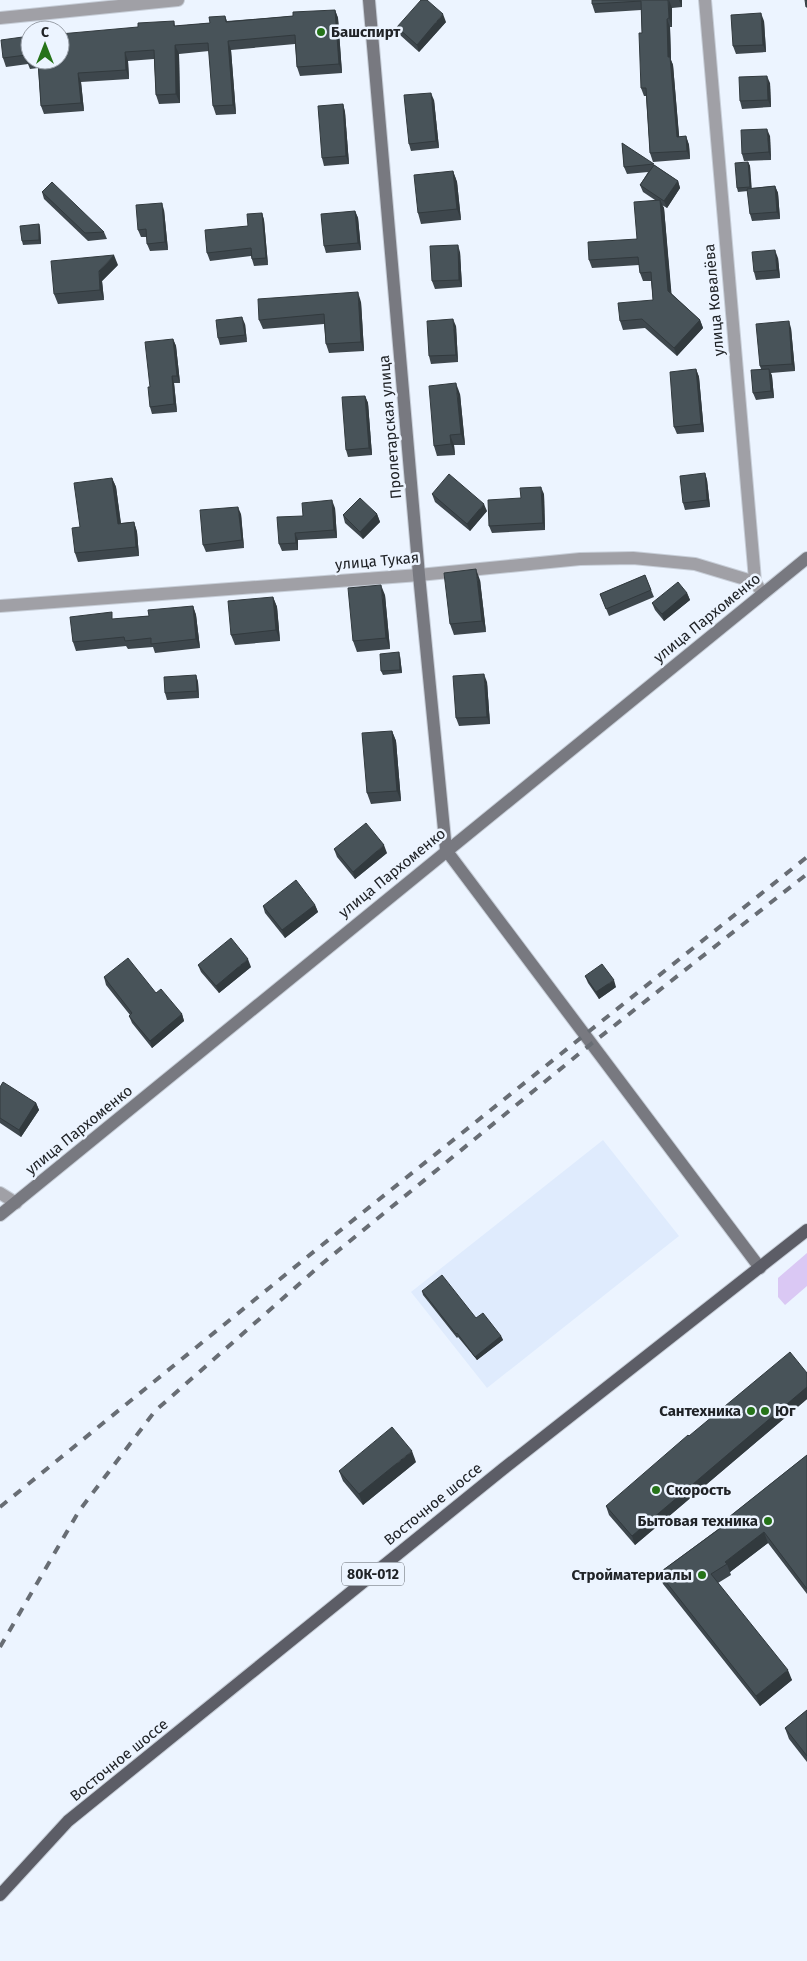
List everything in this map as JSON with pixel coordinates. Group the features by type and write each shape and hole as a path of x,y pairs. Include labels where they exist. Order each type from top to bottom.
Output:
{"main road":[{"name":"Пролетарская улица","path":"369,0 419,575 446,850"},
{"name":"улица Пархоменко","path":"0,1215 807,558"},
{"path":"446,850 760,1268"},
{"name":"Восточное шоссе","path":"0,1895 68,1821 503,1469 807,1230"}],"street":[{"path":"0,18 147,1 178,0"},
{"name":"улица Ковалёва","path":"705,0 755,582 763,594"},
{"name":"улица Тукая","path":"0,606 419,575 536,562 633,558 695,564 755,582"},
{"path":"0,1194 16,1203"}],"shaded area":[{"path":"603,1140 679,1236 487,1388 411,1292"},
{"path":"807,1253 807,1286 785,1305 778,1297 778,1278"}],"building":[{"path":"421,0 427,0 443,14 417,45 397,27"},
{"path":"592,0 668,0 668,57 670,57 677,137 686,136 687,151 650,153 646,88 641,88 639,33 642,33 641,1 592,4"},
{"path":"335,10 339,64 297,67 295,35 228,41 233,105 213,106 208,43 175,45 176,94 156,95 154,50 125,52 126,70 78,73 81,103 41,106 39,70 70,70 70,33 138,27 138,23 174,21 174,26 210,23 209,17 225,16 226,22 293,16 293,12"},
{"path":"761,13 763,45 733,46 731,15"},
{"path":"20,37 20,56 3,58 1,40"},
{"path":"767,76 768,100 740,101 739,77"},
{"path":"431,93 436,141 409,144 404,95"},
{"path":"343,104 346,156 322,158 318,106"},
{"path":"767,129 769,152 742,154 741,130"},
{"path":"622,143 654,164 624,167"},
{"path":"748,162 750,187 737,188 735,163"},
{"path":"654,165 678,181 664,201 640,185"},
{"path":"453,171 457,209 418,213 414,175"},
{"path":"52,182 104,232 85,233 42,192"},
{"path":"775,186 777,212 750,214 747,189"},
{"path":"660,200 668,291 700,320 674,348 642,319 620,321 618,303 653,300 651,272 640,273 638,257 589,260 588,242 637,239 634,202"},
{"path":"162,203 165,242 147,244 146,229 138,230 136,205"},
{"path":"355,211 358,243 324,246 321,214"},
{"path":"262,213 266,258 252,259 251,248 207,253 205,230 248,226 247,214"},
{"path":"39,224 39,240 22,241 20,226"},
{"path":"458,245 459,280 432,281 430,246"},
{"path":"775,250 777,270 754,272 752,252"},
{"path":"114,255 99,271 100,290 54,294 51,261"},
{"path":"358,292 361,342 326,344 324,314 259,320 258,299"},
{"path":"242,317 245,335 218,338 216,320"},
{"path":"453,319 456,355 429,356 427,321"},
{"path":"789,321 792,364 760,366 756,324"},
{"path":"173,339 177,376 172,376 174,404 150,407 148,387 150,387 145,342"},
{"path":"696,369 701,424 674,427 670,372"},
{"path":"769,369 771,391 753,393 751,370"},
{"path":"456,383 461,434 450,435 451,444 434,446 429,386"},
{"path":"365,396 369,448 346,450 342,397"},
{"path":"705,473 707,500 683,503 680,476"},
{"path":"449,474 484,504 467,524 432,494"},
{"path":"112,478 118,524 134,522 136,547 75,553 72,528 80,527 74,483"},
{"path":"541,487 543,523 489,526 488,500 521,498 520,488"},
{"path":"360,498 377,514 360,532 343,515"},
{"path":"332,500 334,530 295,533 296,543 279,544 277,517 303,516 302,503"},
{"path":"238,507 242,540 203,545 200,510"},
{"path":"476,569 482,621 450,624 444,573"},
{"path":"645,575 651,590 606,609 600,594"},
{"path":"678,582 687,593 662,614 652,603"},
{"path":"381,585 386,638 353,641 348,588"},
{"path":"273,597 276,630 231,635 228,601"},
{"path":"193,606 196,639 151,644 151,638 125,641 124,637 73,642 70,617 112,612 112,619 149,616 148,610"},
{"path":"399,652 400,670 381,671 380,654"},
{"path":"484,674 487,717 456,718 453,676"},
{"path":"196,675 197,691 165,693 164,677"},
{"path":"392,731 397,791 367,793 362,733"},
{"path":"366,823 384,845 353,872 334,849"},
{"path":"296,880 315,905 282,930 263,906"},
{"path":"231,938 248,959 216,986 198,965"},
{"path":"128,958 156,993 161,989 182,1014 150,1041 129,1016 132,1013 104,977"},
{"path":"602,964 614,980 596,992 585,976"},
{"path":"3,1082 36,1103 19,1130 0,1118 0,1087"},
{"path":"442,1275 476,1318 483,1313 501,1336 475,1357 422,1291"},
{"path":"790,1352 807,1373 807,1387 632,1536 606,1506 688,1435"},
{"path":"392,1427 412,1451 359,1494 339,1471"},
{"path":"807,1455 807,1589 764,1532 725,1562 727,1564 711,1574 788,1670 756,1696 659,1573 726,1524 724,1521"},
{"path":"807,1710 807,1756 785,1728"}],"railway":[{"path":"0,1507 317,1249 807,857"},
{"path":"0,1647 79,1511 155,1411 323,1263 591,1044 807,874"}],"place":[{"name":"Башспирт","path":"321,32"},
{"name":"Сантехника","path":"751,1411"},
{"name":"Юг","path":"765,1411"},
{"name":"Скорость","path":"656,1490"},
{"name":"Бытовая техника","path":"768,1521"},
{"name":"Стройматериалы","path":"702,1575"}]}
